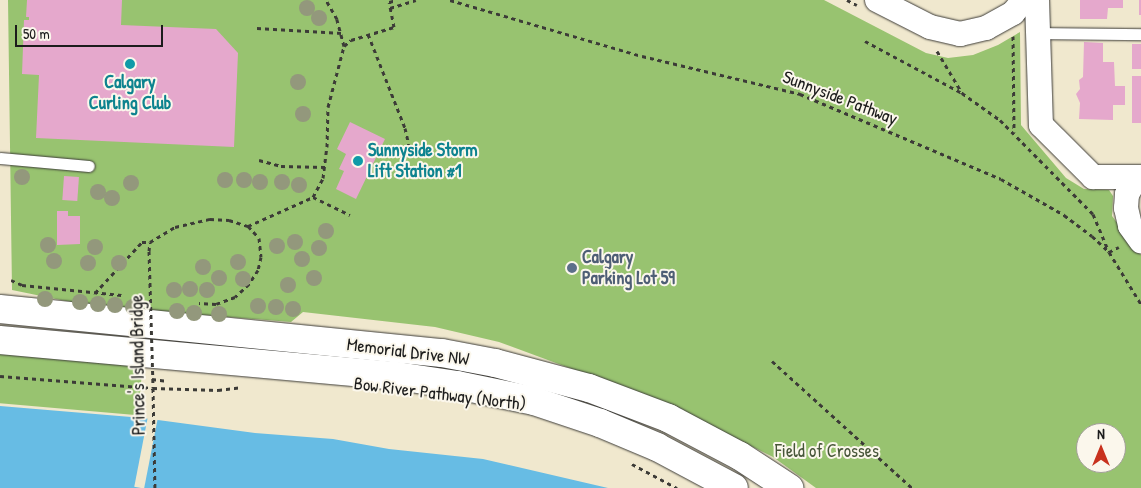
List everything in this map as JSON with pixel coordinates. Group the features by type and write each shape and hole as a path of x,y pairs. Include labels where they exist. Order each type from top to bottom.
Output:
{"main road":[{"name":"Memorial Drive NW","path":"0,309 442,353 495,363 589,388 668,418 740,456 789,488"},
{"name":"Memorial Drive NW","path":"0,340 397,376 457,385 534,401 600,423 657,447 734,488"}],"street":[{"path":"877,0 930,27 960,34 986,28 1018,7"},
{"path":"1037,0 1041,125 1094,178 1139,177"},
{"path":"1139,177 1127,194 1126,208 1130,226 1141,240"}],"lane":[{"path":"1039,33 1141,34"},
{"path":"0,158 89,166"}],"path":[{"path":"248,226 313,197 323,178 328,107 344,46 342,33 326,0"},
{"path":"344,46 351,40 394,26 389,2 397,0"},
{"path":"390,8 416,0"},
{"name":"Sunnyside Pathway","path":"450,0 642,56 800,94 830,105 1028,192 1064,215 1109,252 1141,304"},
{"path":"1014,133 1018,7"},
{"path":"257,28 342,33"},
{"path":"370,33 405,128 409,145"},
{"path":"865,41 962,93 988,110 1014,133 1093,214 1109,252"},
{"path":"934,44 962,93"},
{"path":"259,160 281,166 325,167"},
{"path":"313,197 350,216"},
{"path":"95,293 142,242 150,242 175,227 210,219 230,220 248,226 259,238 261,257 258,270 249,284 235,297 216,304 196,303"},
{"name":"Prince's Island Bridge","path":"150,242 155,488"},
{"path":"10,280 22,285 123,296"},
{"path":"141,298 159,299"},
{"path":"772,361 912,488"},
{"path":"0,376 153,388 213,390 244,386 224,383"},
{"path":"626,460 677,488"}],"green space":[{"name":"Field of Crosses","path":"8,0 824,0 926,53 948,58 973,55 998,45 1020,32 1021,125 1066,178 1084,189 1109,190 1113,196 1112,216 1141,255 1141,488 816,488 773,457 664,403 499,342 435,327 303,312 291,322 90,306 12,290"},
{"path":"0,354 142,366 138,415 0,403"}],"water":[{"path":"0,406 143,418 255,433 333,439 389,449 483,459 608,488 0,488"}],"pier":[{"path":"148,416 158,418 144,488 134,487"}],"building":[{"name":"Calgary Curling Club","path":"27,0 122,0 121,25 216,29 238,53 234,147 36,138 39,75 22,74 24,20 29,20 29,17 26,17"},
{"path":"1080,0 1123,0 1123,8 1108,8 1107,19 1080,19"},
{"path":"1139,0 1141,0 1141,15 1139,15"},
{"path":"1084,42 1103,43 1103,62 1114,62 1115,86 1125,86 1125,105 1113,105 1113,120 1079,119 1080,103 1076,94 1080,89 1079,80 1083,77"},
{"path":"1132,44 1141,44 1141,69 1132,69"},
{"path":"1132,76 1141,76 1141,123 1132,123"},
{"name":"Sunnyside Storm Lift Station #1","path":"350,122 385,139 356,199 336,189 344,171 339,169 346,154 337,149"},
{"path":"64,176 79,177 77,201 62,200"},
{"path":"57,211 68,211 68,216 80,216 80,244 57,245"}],"place":[{"name":"Calgary Curling Club","path":"130,64"},
{"name":"Sunnyside Storm Lift Station #1","path":"358,161"},
{"name":"Calgary Parking Lot 59","path":"572,268"}]}
